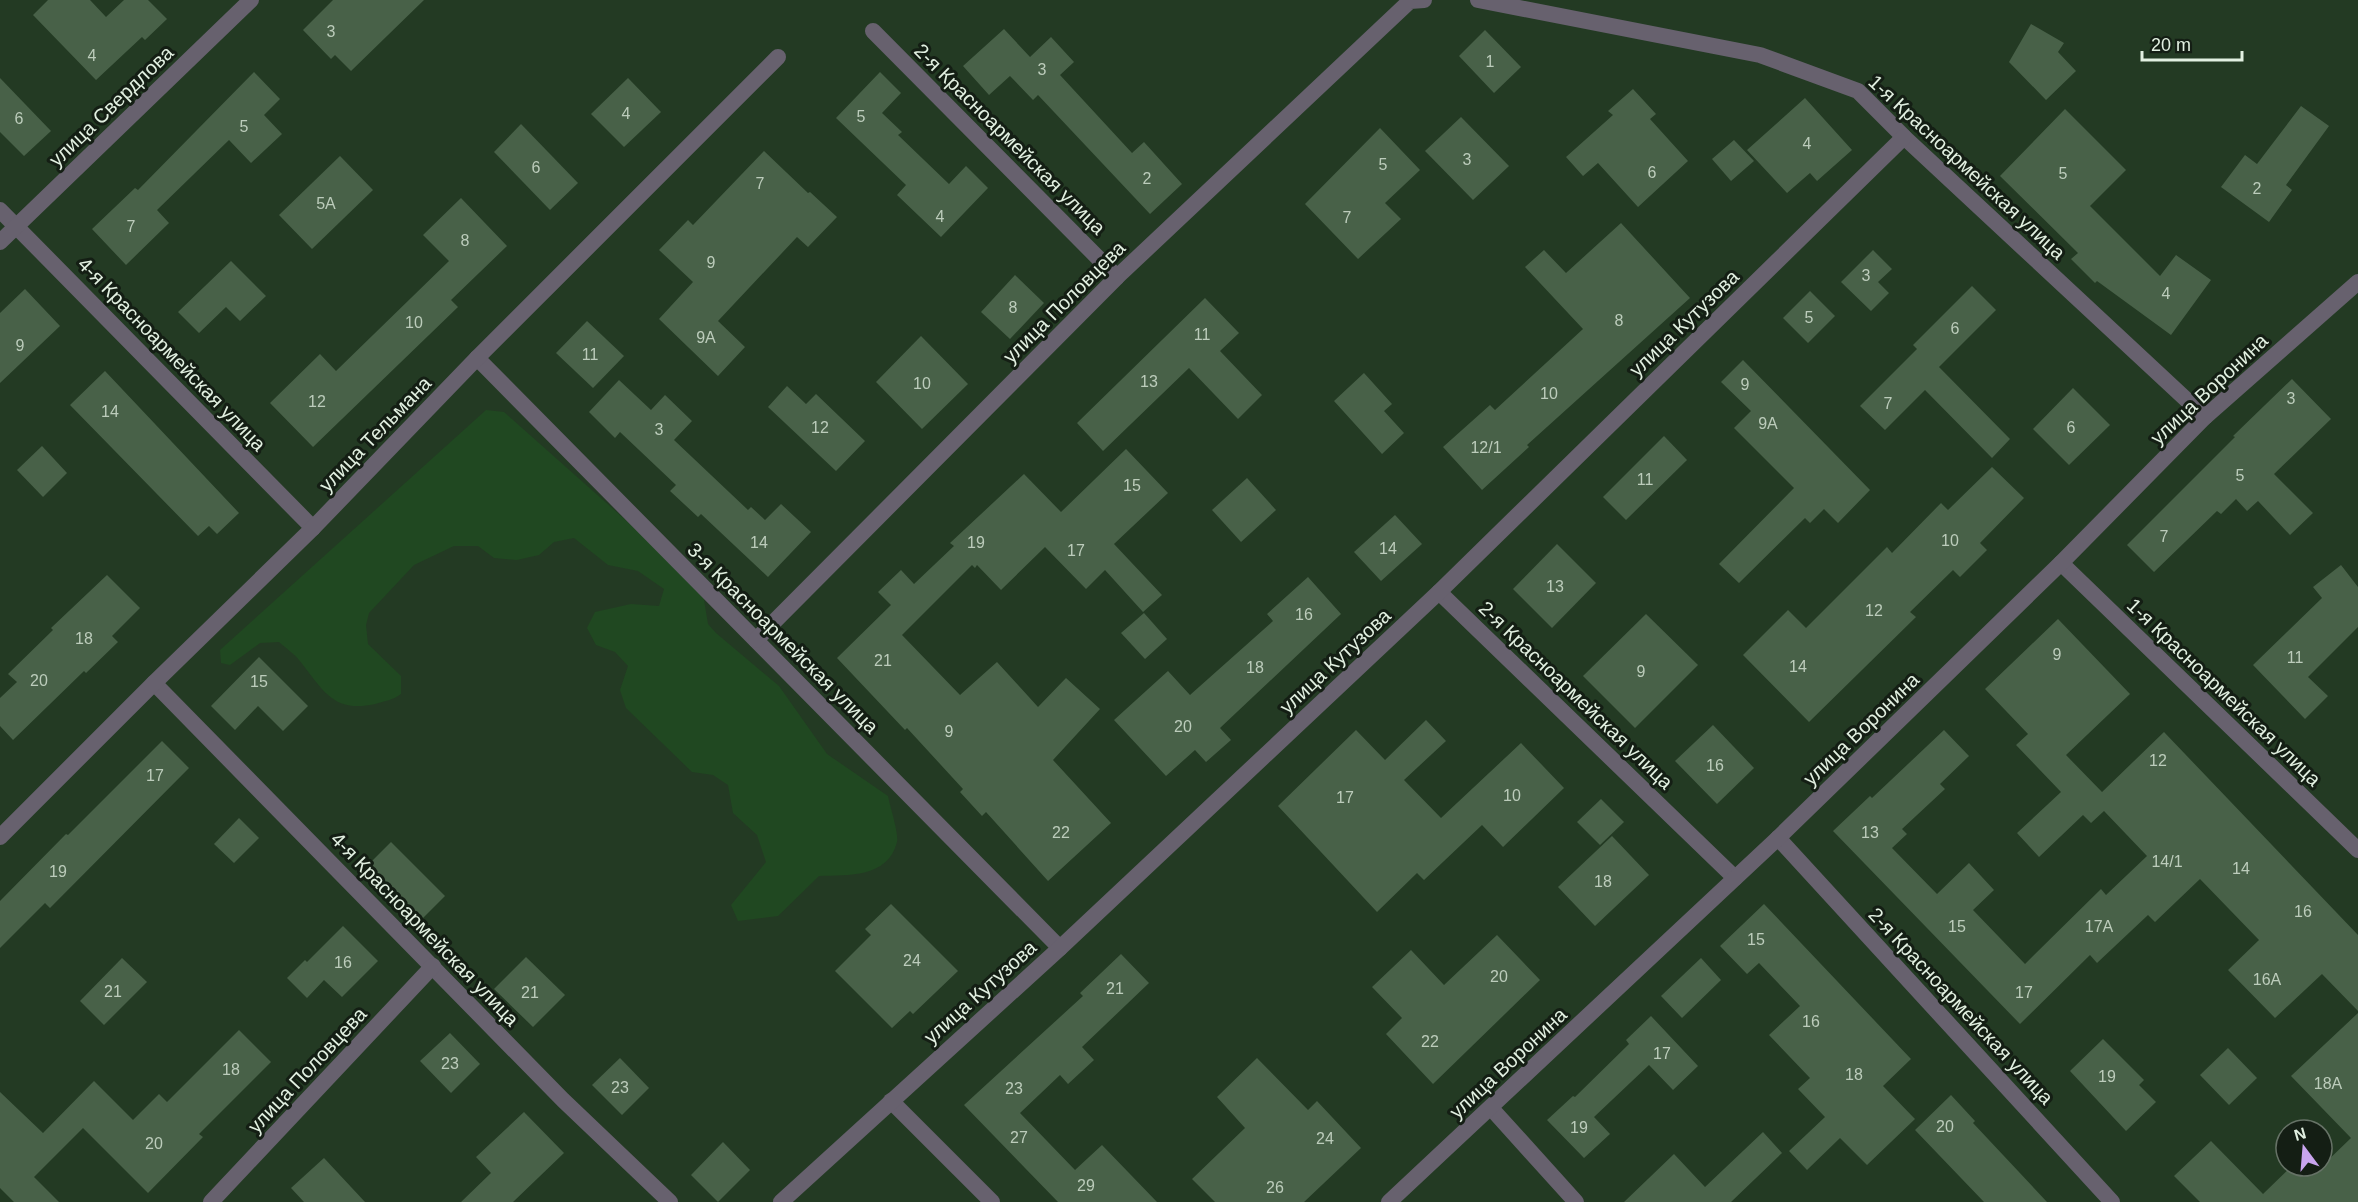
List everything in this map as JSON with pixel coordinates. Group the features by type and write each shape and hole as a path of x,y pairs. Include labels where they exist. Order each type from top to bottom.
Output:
{"street":[{"name":"улица Свердлова","path":"0,242 250,0"},
{"name":"1-я Красноармейская улица","path":"1478,0 1760,56 1858,91 1904,137 2205,417"},
{"name":"улица Половцева","path":"756,640 1118,277 1417,1"},
{"name":"2-я Красноармейская улица","path":"873,31 1118,277"},
{"name":"улица Тельмана","path":"0,837 313,528 477,358 778,57"},
{"name":"улица Кутузова","path":"781,1202 1060,948 1440,592 1904,137"},
{"name":"4-я Красноармейская улица","path":"0,210 313,528"},
{"name":"улица Воронина","path":"1389,1202 1778,838 2061,563 2205,417 2358,282"},
{"name":"3-я Красноармейская улица","path":"477,358 1060,948"},
{"name":"1-я Красноармейская улица","path":"2061,563 2358,850"},
{"name":"2-я Красноармейская улица","path":"1440,592 1735,878"},
{"name":"4-я Красноармейская улица","path":"154,683 563,1100 670,1202"},
{"name":"2-я Красноармейская улица","path":"1778,838 2112,1202"},
{"name":"улица Половцева","path":"211,1202 433,966"},
{"path":"891,1101 992,1202"},
{"path":"1491,1108 1576,1202"}],"green space":[{"path":"486,410 504,412 702,588 708,624 716,633 779,686 827,754 888,796 896,826 897,842 892,854 885,862 866,872 819,876 778,916 738,921 731,905 766,862 757,835 733,813 728,785 713,775 692,772 626,708 620,690 628,666 615,652 596,645 587,628 595,612 631,604 659,606 664,589 638,571 608,565 574,538 554,542 539,555 517,560 494,558 478,546 454,546 414,565 369,613 366,625 368,644 401,676 401,694 395,698 361,706 340,703 324,692 298,659 279,642 260,643 230,665 221,663 220,650"}],"building":[{"path":"48,0 90,0 106,17 124,0 148,0 167,19 145,40 142,37 96,80 33,15"},
{"path":"333,0 424,0 351,71 335,55 331,59 303,30"},
{"path":"2031,24 2064,43 2058,52 2076,71 2046,100 2009,62"},
{"path":"1004,29 1030,57 1051,37 1074,62 1060,75 1132,153 1144,142 1182,184 1150,214 1038,95 1033,100 1010,76 989,95 963,66"},
{"path":"1485,30 1521,67 1494,93 1459,56"},
{"path":"254,72 280,99 264,115 282,134 251,163 229,140 157,210 169,223 126,265 92,229 135,188 138,190"},
{"path":"880,72 901,93 882,113 902,132 898,135 949,184 966,166 988,188 941,237 897,195 906,185 836,118"},
{"path":"0,78 51,131 24,156 0,132"},
{"path":"628,78 661,112 624,147 591,114"},
{"path":"1633,89 1656,114 1650,119 1688,161 1638,207 1598,163 1583,176 1566,157 1613,115 1608,111"},
{"path":"1805,98 1852,150 1817,181 1810,173 1787,193 1747,150"},
{"path":"2301,106 2329,126 2286,185 2292,190 2269,222 2221,187 2245,155 2257,164"},
{"path":"2065,109 2126,170 2090,206 2160,276 2176,255 2211,280 2171,335 2097,281 2095,283 2071,259 2078,253 2000,176"},
{"path":"1461,117 1509,166 1473,200 1425,151"},
{"path":"521,124 578,183 550,210 494,152"},
{"path":"1380,128 1420,170 1385,203 1401,219 1358,259 1305,204"},
{"path":"1734,140 1754,161 1731,181 1712,159"},
{"path":"764,151 837,217 808,247 797,237 718,321 745,347 718,376 659,319 693,282 659,250 688,220 693,225"},
{"path":"340,156 373,190 312,249 279,215"},
{"path":"461,198 507,246 451,300 458,307 313,447 270,403 320,354 336,371 449,261 423,235"},
{"path":"1621,223 1690,298 1527,445 1529,447 1482,490 1443,447 1490,405 1495,410 1583,329 1525,267 1544,250 1566,273"},
{"path":"1873,250 1892,269 1878,282 1889,293 1871,311 1841,282"},
{"path":"231,261 266,296 240,321 226,307 199,333 178,312"},
{"path":"1015,275 1044,303 1010,339 981,312"},
{"path":"1972,286 1996,310 1939,367 2010,439 1992,458 1925,390 1885,430 1860,406 1917,349 1913,345"},
{"path":"25,289 60,326 0,383 0,313"},
{"path":"1810,291 1835,316 1808,343 1783,318"},
{"path":"1205,298 1239,333 1220,351 1262,395 1238,419 1189,368 1103,451 1077,423"},
{"path":"587,321 624,356 593,388 556,353"},
{"path":"921,336 968,384 922,429 876,382"},
{"path":"1743,360 1870,490 1838,523 1824,509 1810,523 1805,518 1739,583 1719,564 1794,488 1734,428 1751,411 1721,382"},
{"path":"105,371 239,513 217,534 209,526 198,536 70,405"},
{"path":"1364,373 1392,404 1384,411 1404,433 1382,454 1334,401"},
{"path":"2292,379 2331,419 2274,474 2313,513 2290,535 2258,501 2247,511 2236,499 2221,514 2217,511 2154,572 2127,545"},
{"path":"619,380 651,410 665,395 692,421 674,440 748,510 751,507 765,520 781,504 811,532 768,577 701,514 698,517 670,491 676,485 620,432 615,438 589,412"},
{"path":"787,386 806,404 816,394 865,441 836,471 768,407"},
{"path":"2073,388 2110,425 2069,465 2033,429"},
{"path":"1664,436 1687,460 1626,520 1603,497"},
{"path":"42,446 67,473 43,497 17,470"},
{"path":"1126,449 1168,493 1114,544 1162,595 1143,612 1105,570 1086,589 1045,547 1001,590 977,565 975,568 972,565 902,635 960,695 997,662 1038,707 1066,678 1100,709 1053,760 1111,823 1048,881 986,812 982,816 960,792 963,789 907,728 905,730 837,658 891,605 878,592 901,570 914,584 954,546 950,543 1024,474 1061,512"},
{"path":"1992,467 2024,498 1980,543 1987,550 1960,577 1953,570 1910,612 1916,617 1809,722 1743,655 1788,610 1806,628 1887,547 1892,553 1941,503 1948,510"},
{"path":"1247,478 1276,510 1241,542 1212,510"},
{"path":"1395,515 1422,544 1381,581 1354,552"},
{"path":"1557,544 1596,583 1552,628 1513,589"},
{"path":"2341,565 2358,587 2358,627 2308,677 2328,696 2305,719 2253,665 2322,598 2313,587"},
{"path":"107,575 140,608 112,636 118,642 86,673 84,671 13,740 0,726 0,698 17,682 8,674 53,630 51,628"},
{"path":"1308,577 1341,614 1220,728 1231,740 1206,762 1195,750 1166,776 1114,720 1168,671 1190,695 1273,621 1267,614"},
{"path":"1144,613 1167,639 1145,659 1121,633"},
{"path":"1646,614 1698,665 1635,728 1583,676"},
{"path":"2058,619 2130,694 2066,755 2102,792 2164,732 2358,935 2358,1011 2322,974 2275,1018 2228,970 2259,940 2200,879 2155,922 2148,915 2097,963 2090,955 2020,1024 1833,831 1870,796 1872,798 1944,730 1969,756 1940,784 1945,789 1902,829 1907,834 1892,848 1937,894 1969,863 1994,890 1973,910 2025,964 2101,889 2106,895 2147,856 2104,811 2091,823 2083,815 2039,857 2017,833 2061,792 2016,745 2028,734 1985,689"},
{"path":"259,657 308,706 283,731 258,706 235,730 211,706"},
{"path":"1426,720 1446,741 1404,780 1441,818 1521,743 1564,788 1503,847 1482,825 1424,880 1417,873 1377,912 1278,806 1356,730 1385,760"},
{"path":"1713,725 1754,768 1717,804 1675,761"},
{"path":"162,741 189,768 50,908 45,903 0,948 0,901"},
{"path":"1601,799 1624,822 1600,845 1577,822"},
{"path":"239,818 259,838 234,863 214,844"},
{"path":"1612,836 1649,875 1595,926 1558,887"},
{"path":"391,842 445,896 421,920 367,866"},
{"path":"891,904 958,971 913,1014 910,1011 892,1028 835,971 871,935 865,929"},
{"path":"1764,904 1911,1059 1883,1086 1915,1119 1867,1165 1840,1138 1807,1170 1789,1151 1825,1117 1798,1089 1810,1078 1769,1035 1800,1006 1759,963 1747,974 1720,946"},
{"path":"343,926 378,961 342,997 324,980 307,998 287,978 305,960 307,962"},
{"path":"1497,935 1540,980 1433,1084 1386,1034 1402,1018 1372,987 1411,950 1444,985"},
{"path":"1121,954 1149,983 1082,1047 1094,1060 1068,1084 1060,1075 1020,1113 1075,1170 1102,1145 1157,1202 1058,1202 964,1105 1083,996 1080,993"},
{"path":"526,957 565,995 533,1027 494,989"},
{"path":"122,958 147,982 104,1025 80,1001"},
{"path":"1701,958 1721,980 1682,1018 1661,996"},
{"path":"2358,1013 2358,1202 2200,1202 2174,1176 2211,1141 2263,1194 2280,1178 2334,1178 2334,1154 2351,1138 2291,1076"},
{"path":"1651,1016 1698,1066 1673,1090 1649,1065 1594,1117 1610,1134 1584,1158 1547,1120 1573,1096 1575,1097 1629,1044 1626,1040"},
{"path":"239,1030 271,1062 199,1134 203,1137 148,1193 83,1128 34,1177 59,1202 14,1202 0,1188 0,1092 43,1133 94,1081 133,1120 159,1094 167,1102"},
{"path":"450,1033 480,1064 451,1093 420,1061"},
{"path":"2103,1039 2144,1080 2139,1085 2156,1102 2126,1131 2070,1071"},
{"path":"2228,1048 2257,1078 2229,1105 2200,1075"},
{"path":"620,1058 649,1088 622,1115 592,1085"},
{"path":"1257,1058 1308,1110 1317,1101 1361,1148 1304,1202 1215,1202 1192,1179 1245,1128 1217,1097"},
{"path":"1951,1095 1975,1121 1973,1123 2047,1202 1984,1202 1915,1130"},
{"path":"524,1112 564,1153 513,1202 461,1202 491,1173 476,1157"},
{"path":"1763,1132 1782,1153 1731,1202 1624,1202 1674,1154 1705,1187"},
{"path":"723,1142 750,1170 718,1202 691,1175"},
{"path":"324,1158 365,1202 304,1202 291,1188"}]}
